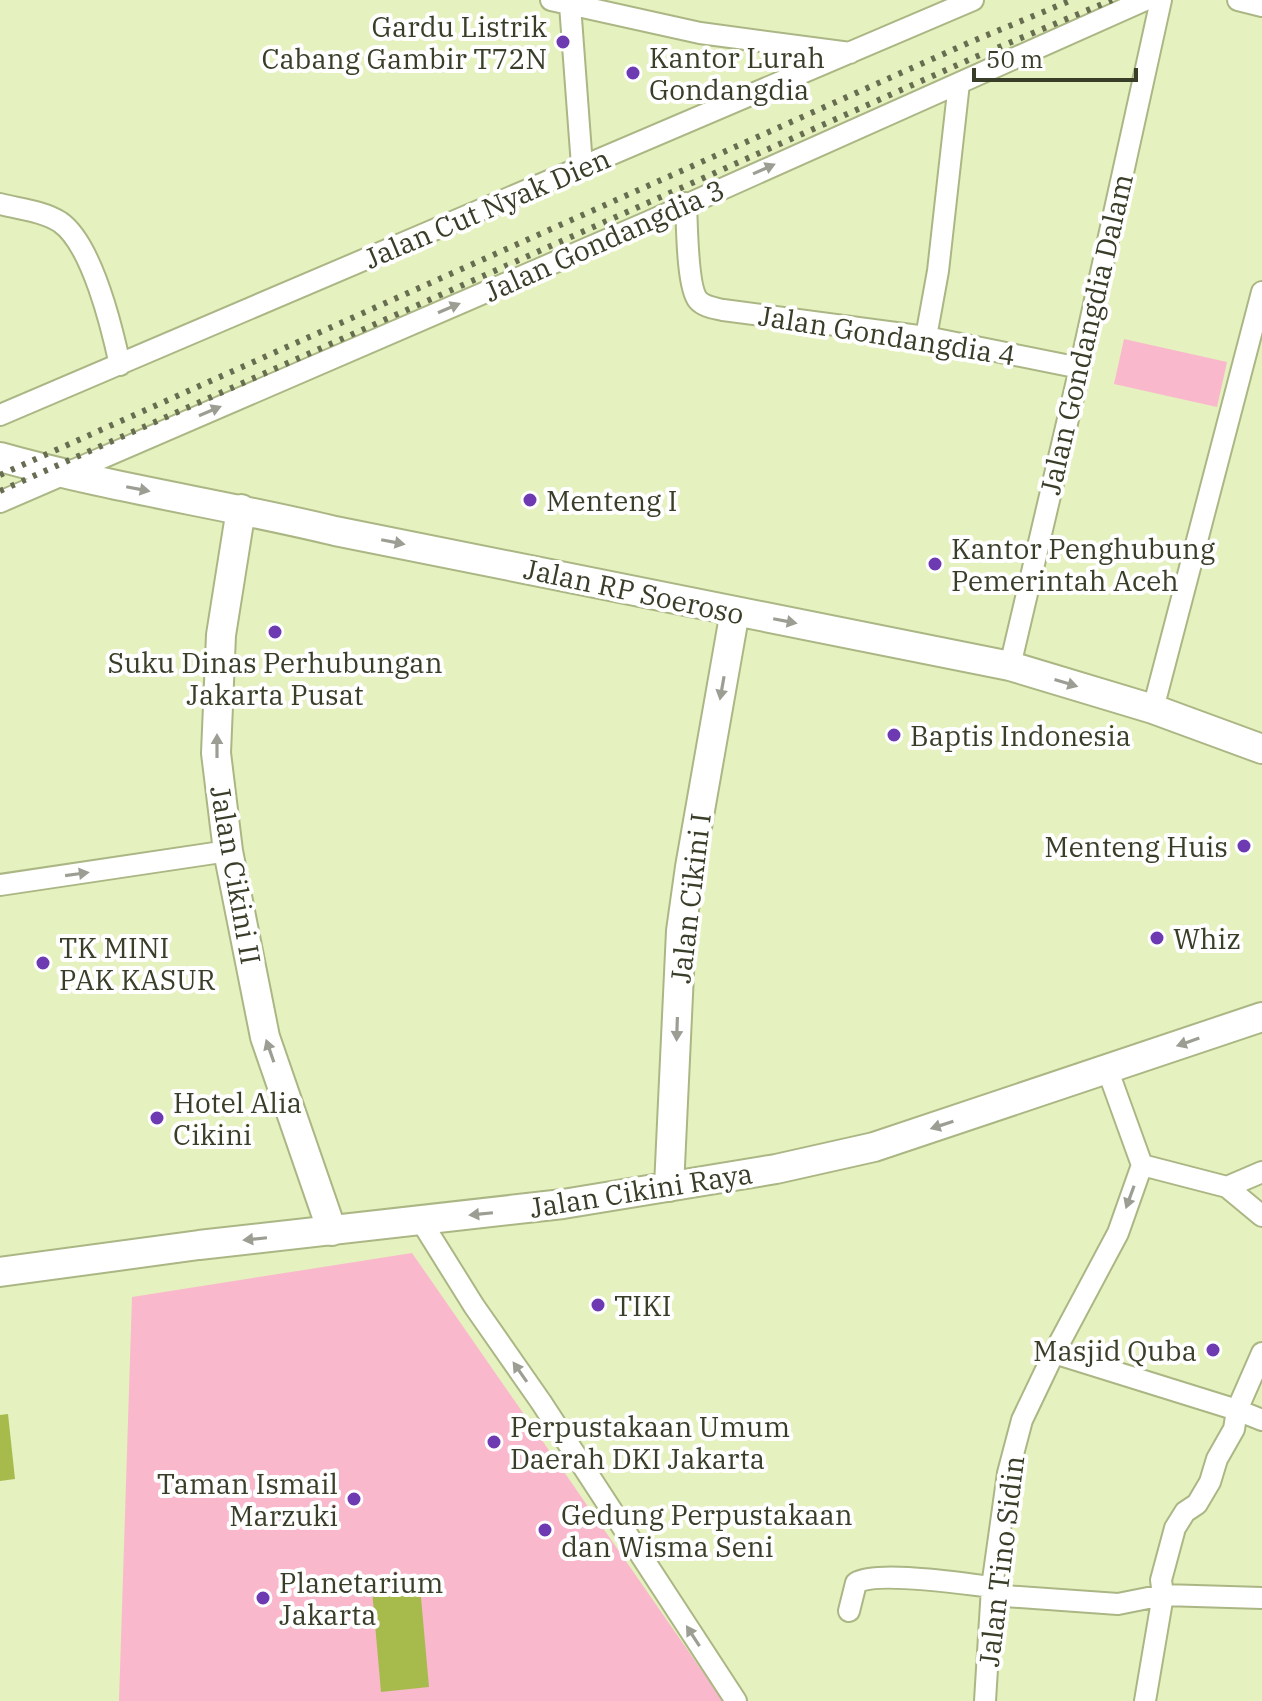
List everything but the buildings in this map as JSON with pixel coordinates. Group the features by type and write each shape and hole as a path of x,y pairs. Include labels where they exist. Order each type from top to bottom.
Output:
{"main road":[{"name":"Jalan RP Soeroso","path":"0,457 61,475 1010,666 1153,709 1262,749"},
{"name":"Jalan Cikini II","path":"241,509 219,665 216,753 228,851 265,1037 332,1231"},
{"name":"Jalan Cikini I","path":"669,1187 681,931 735,611"},
{"name":"Jalan Cikini Raya","path":"0,1272 199,1245 563,1204 776,1169 874,1147 1262,1017"}],"street":[{"name":"Jalan Cut Nyak Dien","path":"0,415 973,0"},
{"name":"Jalan Gondangdia 3","path":"0,502 648,222 1145,0"},
{"name":"Jalan Gondangdia Dalam","path":"1010,666 1161,0"},
{"path":"1238,0 1262,6"},
{"path":"582,166 560,2 700,33 852,53"},
{"path":"926,337 938,271 959,83"},
{"name":"Jalan Gondangdia 4","path":"686,203 691,274 697,299 703,304 723,310 926,337 1080,368"},
{"path":"0,204 49,216 63,224 73,235 91,270 112,328 120,365"},
{"path":"1153,709 1262,292"},
{"path":"0,885 228,851"},
{"path":"1108,1071 1142,1165 1227,1187 1262,1216"},
{"name":"Jalan Tino Sidin","path":"985,1701 992,1591 1011,1459 1022,1420 1118,1233 1142,1165"},
{"path":"1227,1187 1262,1172"},
{"path":"421,1221 736,1701"},
{"path":"1054,1353 1262,1420"},
{"path":"1145,1701 1163,1595 1161,1580 1175,1528 1185,1512 1197,1504 1210,1482 1217,1459 1234,1429 1237,1410 1262,1353"},
{"path":"849,1611 856,1583 864,1579 895,1578 1118,1604 1163,1595 1262,1598"}],"shaded area":[{"path":"1124,339 1227,362 1217,407 1114,384"},
{"name":"Taman Ismail Marzuki","path":"412,1253 723,1701 119,1701 132,1297"},
{"path":"8,1414 15,1479 0,1481 0,1415"},
{"path":"420,1586 429,1687 381,1692 372,1590"}],"railway":[{"path":"0,475 968,43 1072,0"},
{"path":"0,491 973,58 1112,0"}],"place":[{"name":"Gardu Listrik Cabang Gambir T72N","path":"563,42"},
{"name":"Kantor Lurah Gondangdia","path":"633,73"},
{"name":"Menteng I","path":"530,500"},
{"name":"Kantor Penghubung Pemerintah Aceh","path":"935,564"},
{"name":"Suku Dinas Perhubungan Jakarta Pusat","path":"275,632"},
{"name":"Baptis Indonesia","path":"894,735"},
{"name":"Menteng Huis","path":"1244,846"},
{"name":"Whiz","path":"1157,938"},
{"name":"TK MINI PAK KASUR","path":"43,963"},
{"name":"Hotel Alia Cikini","path":"157,1118"},
{"name":"TIKI","path":"598,1305"},
{"name":"Masjid Quba","path":"1213,1350"},
{"name":"Perpustakaan Umum Daerah DKI Jakarta","path":"494,1442"},
{"name":"Taman Ismail Marzuki","path":"354,1499"},
{"name":"Gedung Perpustakaan dan Wisma Seni","path":"545,1530"},
{"name":"Planetarium Jakarta","path":"263,1598"}]}
